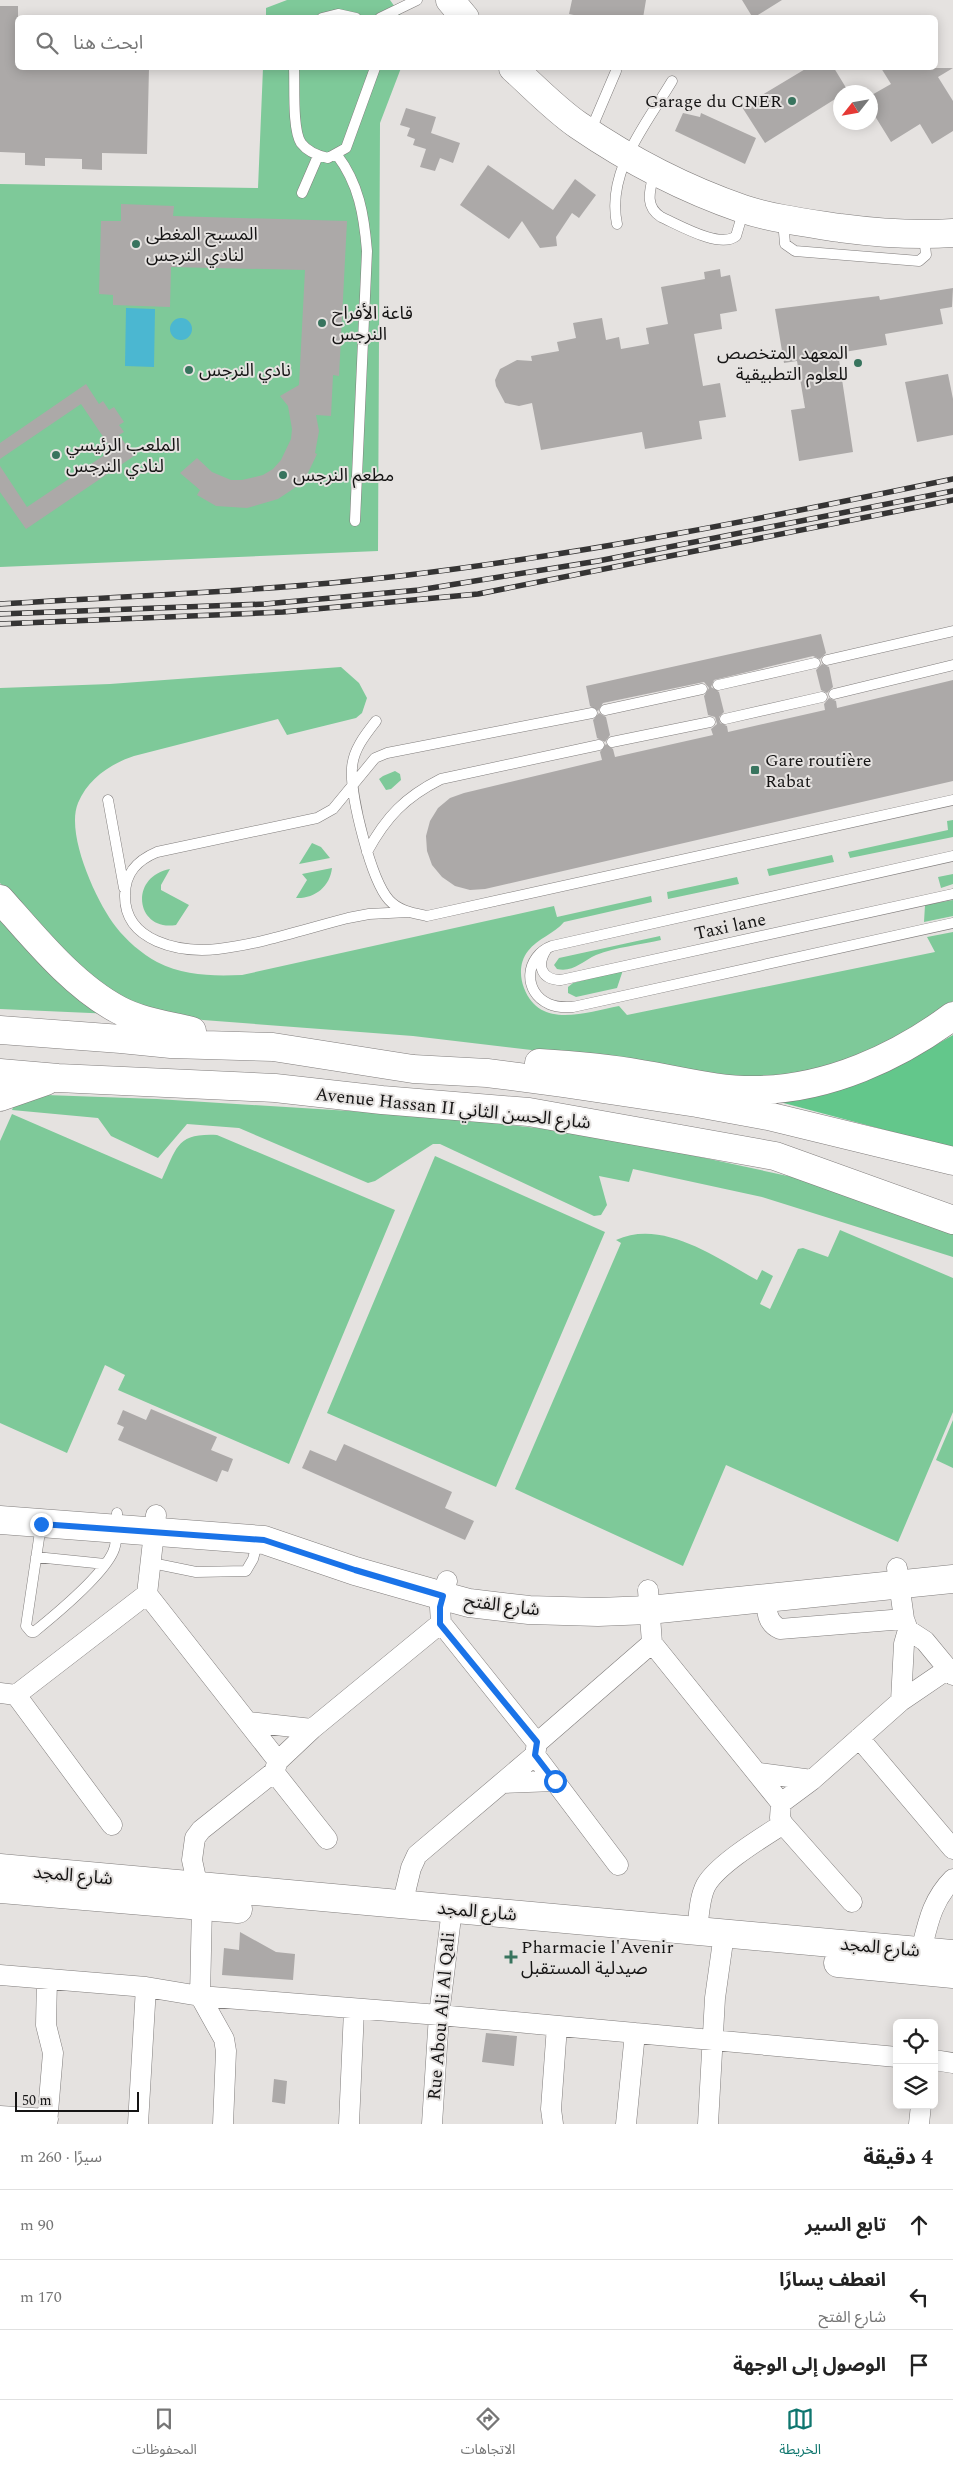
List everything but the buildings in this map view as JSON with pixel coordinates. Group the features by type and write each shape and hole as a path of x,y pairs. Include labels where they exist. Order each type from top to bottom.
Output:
{"main road":[{"path":"450,0 462,15"},
{"path":"515,70 576,124 627,156 689,187 744,209 783,219 878,233 924,235 953,233"},
{"path":"0,899 70,974 100,998 120,1010 148,1022 190,1031 234,1045"},
{"path":"359,1061 410,1057 586,1065 738,1090 781,1089 832,1077 894,1054 925,1036 953,1016"},
{"name":"Avenue Hassan II شارع الحسن الثاني","path":"0,1030 122,1038 171,1044 273,1047 413,1069 487,1073 564,1083 768,1116 953,1162"},
{"name":"Avenue Hassan II شارع الحسن الثاني","path":"0,1072 58,1078 275,1088 382,1100 529,1112 775,1156 953,1220"},
{"path":"0,1097 58,1078"},
{"path":"768,1116 953,1179"},
{"path":"775,1156 847,1169 953,1203"},
{"name":"شارع الفتح","path":"0,1506 117,1521 156,1523 256,1522 286,1528 327,1552 397,1584 445,1588 469,1603 529,1610 598,1612 649,1600 898,1576 953,1579"},
{"name":"شارع الفتح","path":"0,1520 41,1524 117,1521"},
{"name":"شارع الفتح","path":"156,1523 327,1552"},
{"name":"شارع الفتح","path":"649,1600 767,1598 898,1576 953,1561"},
{"name":"شارع المجد","path":"0,1868 200,1896 722,1943 953,1974"},
{"name":"شارع المجد","path":"0,1889 402,1904 450,1918 697,1931 722,1943 953,1954"}],"street":[{"path":"156,1523 148,1594 248,1722 327,1839"},
{"path":"898,1576 906,1624 901,1701"},
{"path":"445,1588 440,1607 440,1624 536,1749 555,1781 618,1865"},
{"path":"112,1825 8,1694 148,1594"},
{"path":"767,1598 769,1620 780,1629 906,1624 925,1641 950,1672 901,1701 812,1780 781,1803"},
{"path":"649,1600 652,1643 781,1803 780,1818 783,1824 852,1902"},
{"path":"223,2124 226,2051 224,2039 200,1996 200,1896 192,1860 195,1838 209,1822 276,1766 312,1729 440,1624"},
{"path":"402,1904 411,1868 417,1855 504,1783 536,1749 652,1643"},
{"path":"248,1722 312,1729"},
{"path":"860,1738 953,1849"},
{"path":"759,1774 812,1780"},
{"path":"504,1783 555,1781"},
{"path":"697,1931 702,1895 706,1884 728,1863 783,1824"},
{"path":"921,1951 935,1902 942,1890 953,1879"},
{"name":"Rue Abou Ali Al Qali","path":"432,2124 439,2015 450,1918"},
{"path":"708,2124 712,2040 722,1943"},
{"path":"0,1975 146,1987 200,1996 354,2010 439,2015 893,2057"},
{"path":"0,2116 47,2121 53,2053 46,2025 47,1979"},
{"path":"138,2124 146,1987"},
{"path":"349,2124 354,2010"},
{"path":"553,2124 551,2109 557,2026"},
{"path":"626,2124 634,2033"},
{"path":"938,2061 953,2063"},
{"path":"920,2124 921,2109"}],"lane":[{"path":"386,15 417,0"},
{"path":"294,70 298,134 301,143 318,156 328,158 337,155 346,148 374,70"},
{"path":"590,132 616,71"},
{"path":"617,224 614,194 627,156 672,81"},
{"path":"337,155 355,183 362,211 367,251 356,521"},
{"path":"302,193 318,156"},
{"path":"655,170 649,193 650,204 654,211 665,218 724,241 732,239 739,232 744,209"},
{"path":"827,660 953,630"},
{"path":"718,685 815,663"},
{"path":"834,694 953,664"},
{"path":"605,710 702,689"},
{"path":"725,718 822,697"},
{"path":"125,895 127,879 133,867 143,858 157,852 317,818 334,808 375,758 387,753 592,713"},
{"path":"376,721 363,737 354,755 352,768 353,784 367,852 379,888 390,902 408,912"},
{"path":"612,742 710,722"},
{"path":"367,852 382,826 396,810 424,788 441,780 599,746"},
{"path":"108,800 127,910 133,923 143,934 172,948 188,949 217,949 369,914 408,912 427,916 953,800"},
{"path":"953,856 548,947 535,959 530,969 533,990 550,1005 573,1007 953,923"},
{"name":"Taxi lane","path":"548,947 542,957 541,968 547,977 553,980 562,980 953,894"},
{"path":"41,1524 26,1626 31,1632 34,1632 69,1601 105,1564 114,1552 117,1521"},
{"path":"152,1563 196,1572 246,1571 253,1558 258,1539"},
{"path":"36,1558 105,1564"}],"green space":[{"path":"287,0 390,0 401,15 266,15 266,8"},
{"name":"نادي النرجس","path":"263,70 400,70 380,123 378,551 0,567 0,184 258,188"},
{"path":"341,667 359,683 367,698 362,713 356,718 287,735 278,719 134,756 108,768 82,794 75,816 79,850 85,868 108,916 125,937 146,955 167,967 188,973 242,975 554,906 557,917 651,896 652,902 564,922 556,930 541,939 528,951 522,964 522,983 531,1001 541,1009 552,1014 579,1014 619,1006 627,1015 935,952 927,937 953,932 953,1001 907,1036 825,1069 752,1080 574,1055 413,1036 203,1020 150,1013 114,996 46,935 0,883 0,688 110,684"},
{"path":"395,771 400,774 401,780 391,789 386,790 379,779"},
{"path":"953,820 953,837 850,858 848,852 948,830 947,821"},
{"path":"312,843 321,847 330,858 299,864"},
{"path":"832,855 834,862 769,876 767,869"},
{"path":"332,868 328,881 320,891 303,898 296,898 307,880 302,874"},
{"path":"170,869 161,885 161,890 189,905 176,925 163,925 152,920 145,912 142,903 143,892 148,882 157,874"},
{"path":"953,874 953,884 941,888 938,877"},
{"path":"737,877 739,884 668,899 667,892"},
{"path":"953,900 953,916 924,922 925,905"},
{"path":"0,910 113,1014 0,1009"},
{"path":"660,936 661,940 604,952 568,969 557,969 554,965 559,958"},
{"path":"623,970 617,988 576,997 568,993 568,987 573,983"},
{"path":"953,1035 953,1148 776,1101 865,1078 913,1058"},
{"path":"46,1095 157,1099 430,1116 598,1135 811,1181 953,1232 953,1257 762,1197 633,1169 629,1182 599,1176 607,1205 601,1215 594,1216 440,1144 433,1144 375,1181 368,1183 239,1128 187,1124 158,1158 111,1136 98,1118 12,1110 14,1105"},
{"path":"12,1114 162,1179 175,1151 186,1140 203,1135 217,1135 395,1210 289,1464 118,1390 125,1375 105,1365 67,1453 0,1423 0,1141"},
{"path":"435,1156 605,1232 496,1487 327,1413"},
{"path":"840,1230 953,1278 953,1412 898,1542 726,1465 683,1566 515,1489 621,1243 616,1240 634,1235 652,1234 671,1237 708,1252 757,1280 762,1270 773,1276 760,1304 770,1309 798,1249 803,1248 828,1257"},
{"path":"953,1420 953,1468 936,1460"}],"water":[{"path":"126,308 155,309 154,367 125,366"},
{"path":"181,318 189,321 192,329 189,337 181,340 173,337 170,329 173,321"}],"railway":[{"path":"0,604 301,586 470,567 678,534 953,479"},
{"path":"0,614 265,604 419,590 598,561 953,491"},
{"path":"0,624 283,612 478,594 953,500"}],"place":[{"name":"Garage du CNER","path":"792,101"},
{"name":"المسبح المغطى لنادي النرجس","path":"136,244"},
{"name":"قاعة الأفراح النرجس","path":"322,323"},
{"name":"المعهد المتخصص للعلوم التطبيقية","path":"858,363"},
{"name":"نادي النرجس","path":"189,370"},
{"name":"الملعب الرئيسي لنادي النرجس","path":"56,455"},
{"name":"مطعم النرجس","path":"283,475"},
{"name":"Gare routière Rabat","path":"755,770"},
{"name":"Pharmacie l'Avenir صيدلية المستقبل","path":"511,1957"}],"route":[{"path":"41,1524 228,1535 264,1540 397,1584 443,1596 440,1607 440,1624 537,1742 535,1755 555,1781"}]}
